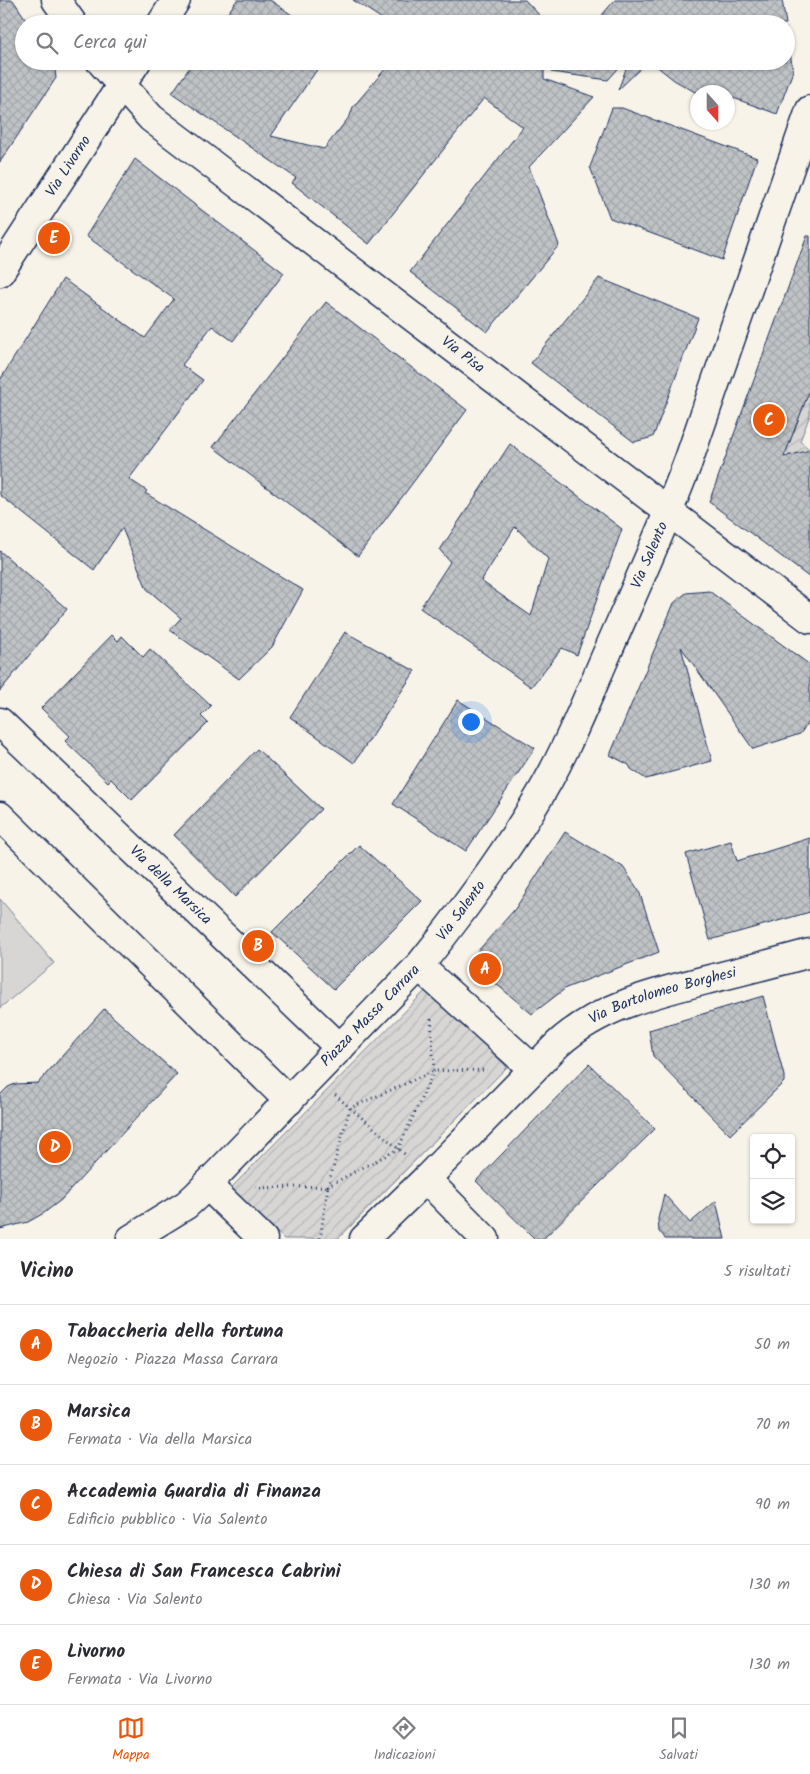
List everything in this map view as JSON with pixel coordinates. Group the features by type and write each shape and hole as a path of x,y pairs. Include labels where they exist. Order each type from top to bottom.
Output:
{"street":[{"path":"56,0 67,15"},
{"path":"167,15 176,0"},
{"name":"Via Pisa","path":"108,70 151,118 810,619"},
{"name":"Via Livorno","path":"0,272 130,70"},
{"name":"Via Salento","path":"419,966 490,871 535,804 573,731 669,512 810,110"},
{"name":"Via della Marsica","path":"2,728 340,1048"},
{"path":"0,816 289,1101"},
{"name":"Via Bartolomeo Borghesi","path":"533,1069 576,1029 616,1008 657,993 810,953"},
{"name":"Piazza Massa Carrara","path":"207,1185 419,966 533,1069"},
{"path":"364,1239 418,1169 533,1069"},
{"path":"418,1169 485,1239"},
{"path":"131,1239 186,1205 207,1185 263,1239"}],"path":[{"path":"250,1188 328,1186 398,1149 434,1071 431,1010"},
{"path":"350,1108 434,1071 488,1070"},
{"path":"331,1092 398,1149 418,1169"},
{"path":"320,1239 328,1186 350,1108"}],"shaded area":[{"path":"810,389 810,415 800,441 810,450 797,461 786,452"},
{"path":"0,899 54,963 0,1008"},
{"path":"427,989 507,1067 338,1239 284,1239 231,1188"}],"building":[{"path":"0,0 13,0 23,15 15,15 15,70 55,70 56,78 0,162"},
{"path":"237,0 270,0 292,15 226,15"},
{"path":"353,0 525,0 539,15 376,15"},
{"path":"615,0 782,0 784,15 602,15"},
{"path":"188,70 317,70 271,136 324,149 350,116 353,107 384,70 544,70 544,79 594,97 529,167 559,245 487,332 410,272 523,127 484,98 369,244 292,183 296,178 172,93"},
{"path":"553,70 617,70 608,80 551,72"},
{"path":"626,70 639,70 618,90"},
{"path":"661,70 793,70 777,114 735,99 735,85 690,85 690,89"},
{"path":"612,108 622,108 757,158 722,260 610,218 590,167"},
{"path":"135,159 284,273 233,341 212,326 182,365 203,380 129,479 147,491 145,493 303,590 272,647 239,679 170,630 181,618 147,589 122,528 94,570 0,495 0,380 63,279 145,338 174,299 86,236"},
{"path":"807,236 810,236 810,389 784,457 810,450 810,578 709,502"},
{"path":"599,278 698,318 653,437 634,442 531,363"},
{"path":"326,302 467,410 358,556 213,447"},
{"path":"510,444 622,529 577,655 562,648 531,687 420,608 450,562 440,550","holes":["515,527 548,559 531,616 481,581"]},
{"path":"0,551 67,609 0,691"},
{"path":"709,591 810,665 810,720 800,734 753,749 681,647 712,761 646,779 631,769 629,765 610,755 674,603 686,593"},
{"path":"345,632 415,671 354,763 290,717"},
{"path":"112,635 118,641 122,636 143,657 150,649 211,706 201,716 208,723 132,800 111,779 108,782 65,741 70,736 41,708"},
{"path":"458,700 535,748 466,851 393,804"},
{"path":"257,749 321,809 235,897 174,835"},
{"path":"565,832 623,867 639,891 659,952 566,988 532,1014 469,961 515,909"},
{"path":"810,838 810,912 710,940 686,854 731,841 737,861"},
{"path":"359,845 422,901 334,989 272,932"},
{"path":"763,996 784,1082 730,1135 653,1056 649,1030"},
{"path":"104,1009 177,1074 61,1200 28,1222 0,1229 0,1095 8,1087 15,1084 38,1083"},
{"path":"589,1064 655,1129 543,1239 535,1239 476,1181"},
{"path":"664,1194 690,1223 716,1201 725,1239 665,1239 659,1232 658,1219"}],"place":[{"name":"Livorno","path":"54,238"},
{"name":"Accademia Guardia di Finanza","path":"769,420"},
{"name":"Marsica","path":"258,946"},
{"name":"Tabaccheria della fortuna","path":"485,969"},
{"name":"Chiesa di San Francesca Cabrini","path":"55,1147"}]}
